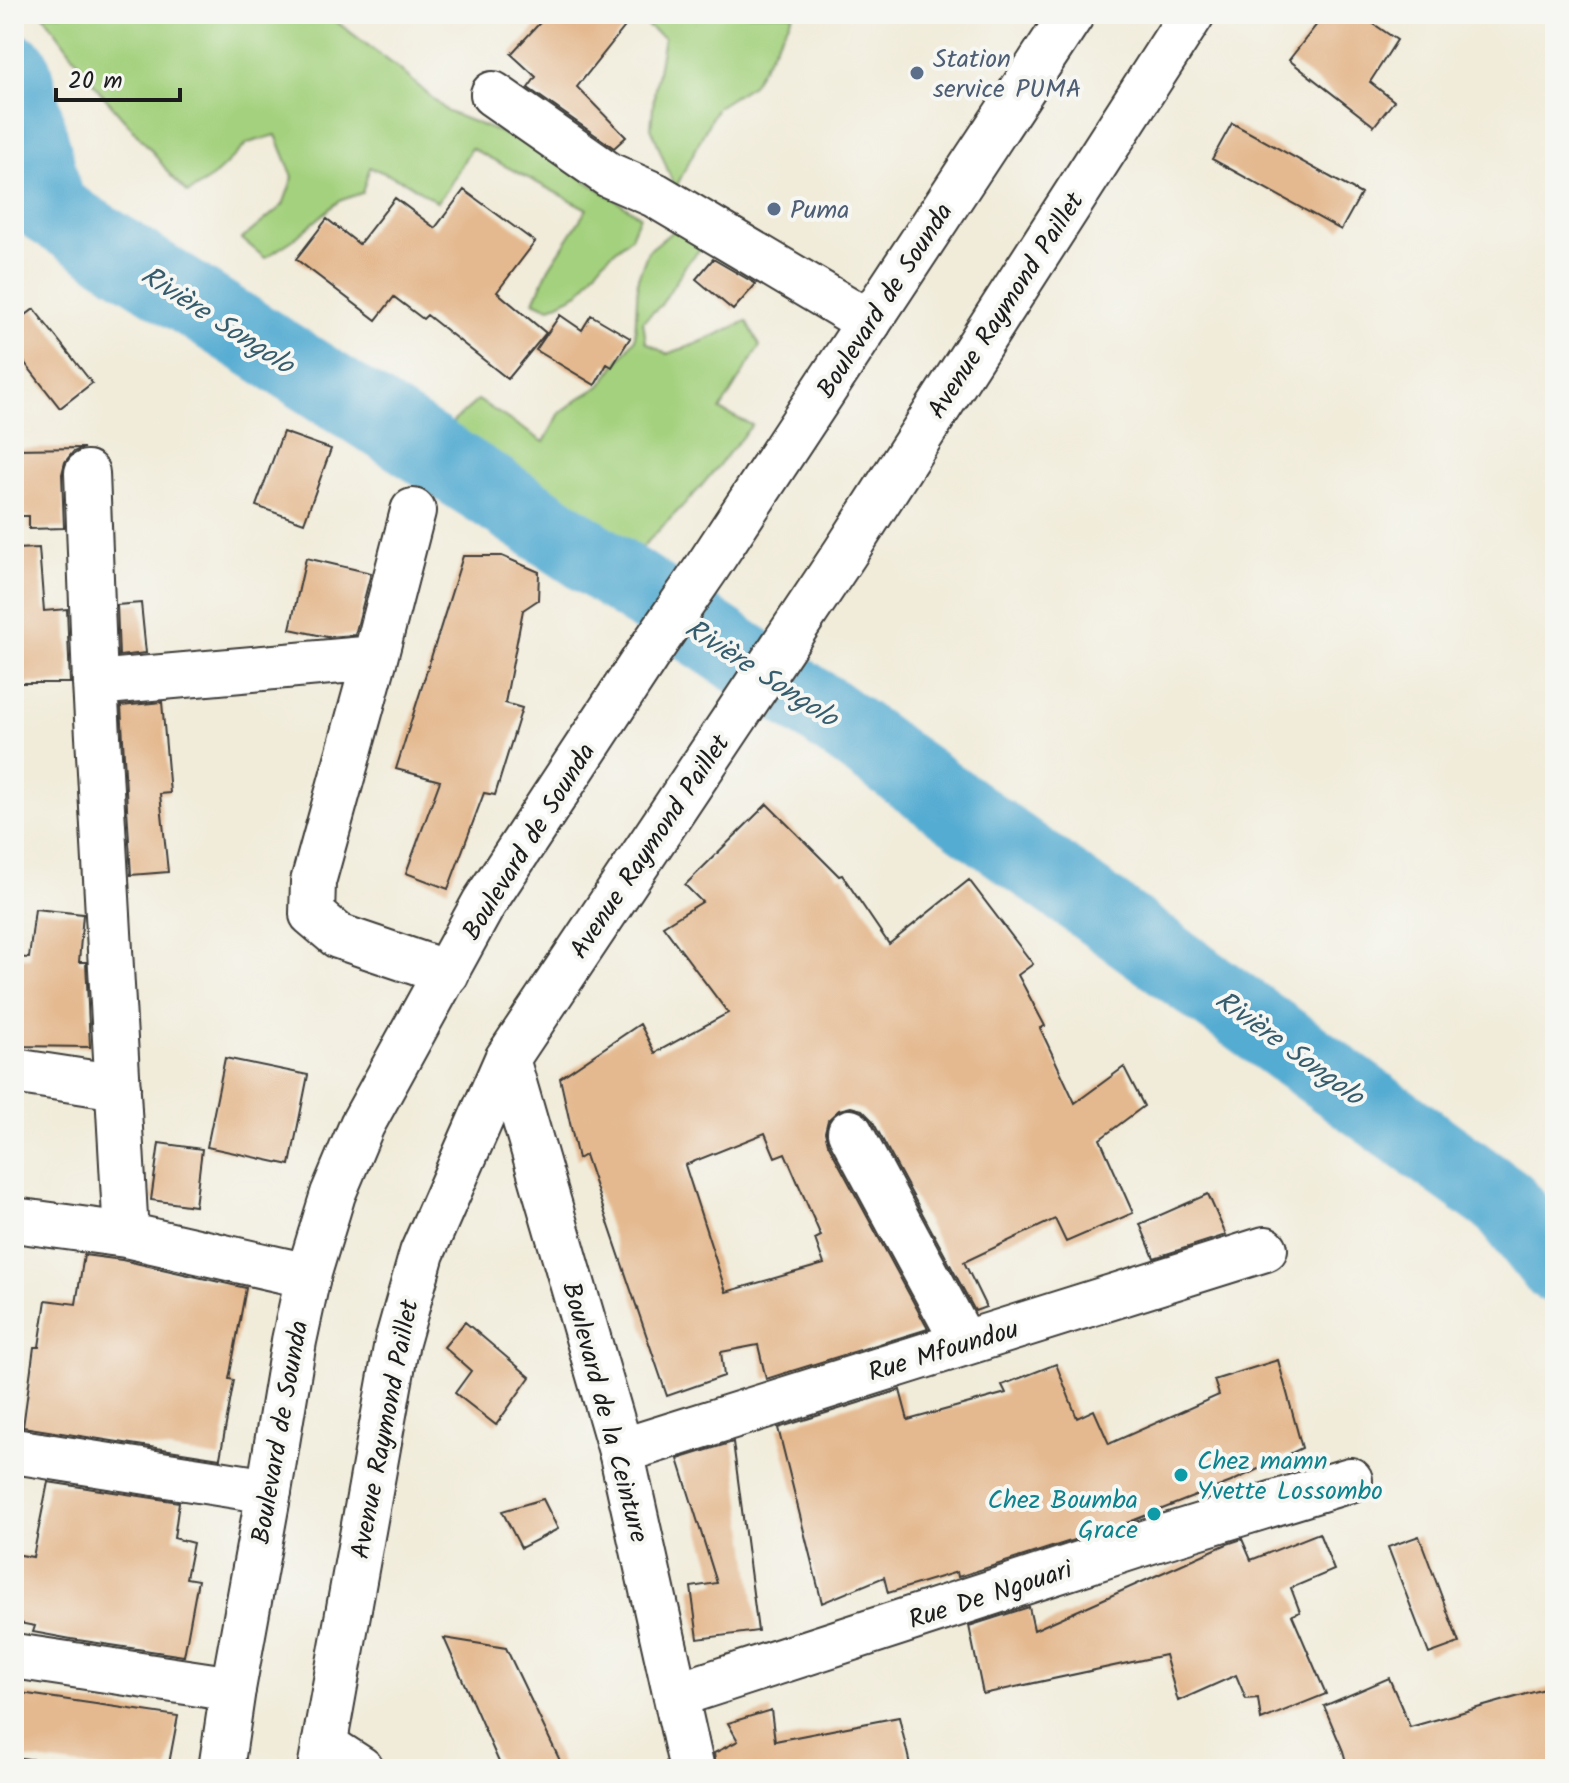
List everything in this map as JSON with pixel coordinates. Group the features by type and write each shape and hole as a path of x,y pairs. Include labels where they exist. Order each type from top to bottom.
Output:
{"street":[{"name":"Avenue Raymond Paillet","path":"322,1757 397,1342 422,1253 507,1059 854,540 1192,14"},
{"name":"Boulevard de Sounda","path":"221,1769 294,1341 308,1276 333,1194 362,1125 484,903 869,322 1060,18"},
{"path":"493,94 609,175 655,195 869,322"},
{"path":"87,473 95,683 126,1235"},
{"path":"413,511 313,882 312,914 338,936 447,973"},
{"path":"95,683 375,658"},
{"name":"Boulevard de la Ceinture","path":"507,1059 621,1451 692,1769"},
{"path":"14,1071 118,1087"},
{"path":"850,1132 964,1343"},
{"path":"14,1220 126,1235 308,1276"},
{"name":"Rue Mfoundou","path":"621,1451 1265,1249"},
{"path":"14,1451 269,1491"},
{"name":"Rue De Ngouari","path":"676,1695 1350,1480"},
{"path":"14,1656 233,1689"},
{"path":"322,1757 361,1769"}],"green space":[{"path":"43,14 330,14 448,112 531,145 640,216 631,237 603,261 579,293 549,308 534,301 549,268 587,209 471,148 437,202 406,182 370,167 362,193 339,201 294,239 265,258 242,239 283,205 293,177 276,135 248,143 213,177 188,193 101,93"},
{"path":"630,14 794,14 752,85 717,107 675,189 651,127 664,38"},
{"path":"678,227 706,243 687,263 661,305 643,321 646,342 667,354 747,321 760,346 720,410 752,425 698,490 627,563 431,441 478,400 544,442 560,413 600,386 635,339 638,278 648,251"}],"building":[{"path":"548,14 635,14 577,87 626,137 614,148 528,88 536,77 511,54"},
{"path":"1325,14 1359,14 1397,40 1370,82 1394,101 1374,126 1289,60"},
{"path":"1232,123 1361,194 1341,230 1212,159"},
{"path":"464,190 535,242 497,292 546,333 508,379 427,315 423,319 394,297 376,320 296,259 327,219 359,244 395,198 435,228"},
{"path":"713,259 756,284 733,310 696,279"},
{"path":"34,309 92,383 60,408 14,349 14,324"},
{"path":"560,315 582,330 591,315 630,338 612,367 607,364 595,385 536,350"},
{"path":"283,432 331,449 304,523 256,506"},
{"path":"84,448 73,452 65,462 62,474 64,528 29,529 29,516 14,516 14,449"},
{"path":"39,548 44,611 67,609 70,683 14,683 14,549"},
{"path":"463,556 502,556 539,572 538,600 523,610 505,703 522,708 495,795 484,793 448,889 406,873 440,781 396,769"},
{"path":"306,558 371,573 355,635 327,637 290,629"},
{"path":"141,603 146,653 119,656 117,605"},
{"path":"162,702 170,793 160,794 168,872 131,875 121,706"},
{"path":"767,804 839,876 842,875 889,944 969,880 1033,964 1018,975 1045,1026 1040,1028 1075,1103 1124,1067 1144,1106 1100,1139 1133,1213 1066,1242 1055,1219 964,1262 986,1307 975,1311 872,1120 862,1110 851,1107 839,1110 828,1120 825,1132 828,1144 928,1329 766,1379 758,1345 721,1352 724,1376 667,1396 585,1155 578,1159 560,1078 640,1024 655,1053 728,1013 663,926 702,902 685,885","holes":["765,1133 775,1157 785,1153 821,1236 815,1239 824,1264 726,1292 685,1165"]},
{"path":"35,909 83,914 79,962 86,962 90,1047 14,1046 14,957 29,958"},
{"path":"225,1058 308,1075 290,1165 207,1147"},
{"path":"159,1143 202,1149 195,1206 151,1200"},
{"path":"1208,1194 1226,1235 1154,1258 1140,1224"},
{"path":"84,1255 122,1260 246,1288 229,1379 234,1380 220,1458 23,1427 34,1347 39,1347 46,1300 76,1304"},
{"path":"465,1322 530,1377 496,1425 455,1393 471,1371 444,1347"},
{"path":"1278,1360 1302,1448 1231,1482 1124,1524 958,1577 957,1572 888,1593 884,1577 822,1603 778,1428 900,1390 908,1420 1006,1393 1002,1385 1056,1364 1077,1418 1094,1410 1109,1444 1219,1395 1214,1380"},
{"path":"733,1442 758,1631 698,1639 691,1587 717,1583 678,1459"},
{"path":"48,1482 179,1502 174,1538 193,1543 186,1578 198,1580 184,1656 33,1632 35,1626 14,1622 14,1554 33,1557"},
{"path":"543,1499 558,1529 521,1548 502,1511"},
{"path":"1319,1533 1334,1570 1291,1588 1300,1612 1292,1615 1326,1694 1261,1720 1258,1698 1246,1699 1236,1675 1178,1701 1165,1655 983,1694 969,1626 1029,1607 1034,1630 1227,1544 1242,1539 1251,1560"},
{"path":"1419,1536 1459,1643 1429,1654 1388,1547"},
{"path":"444,1638 506,1648 564,1769 502,1769"},
{"path":"1389,1678 1410,1727 1555,1686 1555,1769 1348,1769 1324,1706"},
{"path":"14,1692 178,1716 168,1769 104,1769 14,1757"},
{"path":"771,1710 775,1741 899,1717 911,1769 716,1769 714,1753 738,1741 728,1723"}],"waterway":[{"name":"Rivière Songolo","path":"14,70 49,209 488,489 824,712 1504,1202 1555,1266"}],"place":[{"name":"Station service PUMA","path":"917,73"},
{"name":"Puma","path":"774,209"},
{"name":"Chez mamn Yvette Lossombo","path":"1181,1475"},
{"name":"Chez Boumba Grace","path":"1154,1514"}]}
